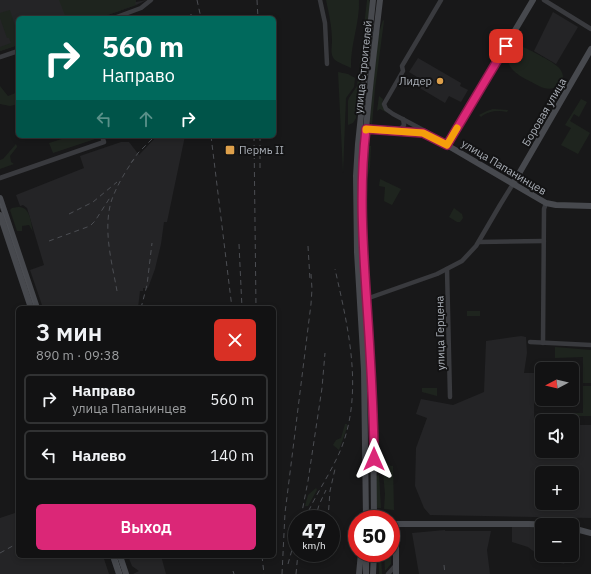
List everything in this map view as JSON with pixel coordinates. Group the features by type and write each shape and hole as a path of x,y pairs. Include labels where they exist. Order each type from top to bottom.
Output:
{"main road":[{"name":"улица Строителей","path":"373,0 363,129 361,205 374,436 374,510"},
{"name":"улица Строителей","path":"366,510 364,370 356,229 356,176 380,0"},
{"path":"447,145 533,0"},
{"name":"Боровая улица","path":"513,184 591,49"},
{"name":"улица Папанинцев","path":"363,129 423,133 434,137 546,203 556,205 591,206"},
{"path":"0,198 36,306"},
{"path":"0,215 30,306"},
{"path":"400,524 535,524"},
{"path":"579,530 591,533"},
{"path":"114,558 119,574"},
{"path":"121,558 126,574"},
{"path":"359,574 360,562"},
{"path":"366,562 366,574"},
{"path":"373,574 374,562"},
{"path":"396,562 396,574"}],"street":[{"path":"119,16 141,8 151,0"},
{"path":"320,0 325,23 327,64"},
{"name":"улица Папанинцев","path":"434,137 393,114 384,106 386,99 403,71 402,66 441,0"},
{"path":"544,0 591,29"},
{"path":"0,57 16,51"},
{"path":"399,131 404,124 403,119"},
{"path":"409,131 407,127 410,123"},
{"path":"0,178 104,142 103,138"},
{"path":"366,299 447,270 462,261 479,242 513,184"},
{"path":"543,343 544,209 546,203"},
{"path":"479,242 544,240"},
{"name":"улица Герцена","path":"447,270 450,397"},
{"path":"530,342 591,345"},
{"path":"388,574 396,565"}],"shaded area":[{"path":"0,0 136,0 136,2 147,0 105,16 16,16 16,46 0,51"},
{"path":"59,0 136,0 136,5 105,16 65,16"},
{"path":"326,0 359,0 351,68 338,62 333,57 331,26"},
{"path":"367,0 369,0 370,4 356,118 353,123 348,125 348,101 357,86"},
{"path":"10,10 16,28 16,46 0,51 0,47 11,43 9,38 7,38 0,18 0,13"},
{"path":"553,12 578,27 556,64 534,51"},
{"path":"383,20 372,125 369,121 378,36"},
{"path":"523,47 558,66 563,74 563,79 558,86 550,89 544,88 517,74 513,70 509,65 508,60 510,54 517,48"},
{"name":"Лидер","path":"418,58 461,83 460,86 468,90 461,102 449,96 445,103 418,87 422,80 409,72"},
{"path":"338,72 348,74 355,78 354,87 346,98 343,173"},
{"path":"0,86 8,96 16,93 16,104 10,106 0,104"},
{"path":"379,96 383,99 382,104 391,115 380,109 377,111"},
{"path":"581,99 587,102 579,117 574,114 570,121 590,133 578,154 561,145 571,128 565,125"},
{"path":"476,101 478,101 456,138 455,137"},
{"path":"493,109 508,110 507,112 490,112 481,117 479,115 487,111"},
{"path":"65,138 98,138 53,153 49,143"},
{"path":"155,138 185,138 167,222 164,222 155,269 148,288 143,288 143,291 140,291 138,306 42,306 30,270 44,265 27,208 23,205 20,206 16,195 84,168 80,156 121,142 129,142 139,155"},
{"path":"16,144 17,147 10,156 11,162 14,164 0,169 0,160 3,159"},
{"path":"367,146 371,146 370,167 367,179 366,225 365,222"},
{"path":"380,179 401,189 392,205 384,201 385,187 379,186"},
{"path":"18,207 25,209 29,215 33,232 29,225 22,226 22,231 17,231 10,210"},
{"path":"454,208 462,214 463,218 460,222 457,222 449,217"},
{"path":"467,311 480,311 480,316 467,316"},
{"path":"521,336 526,337 527,353 524,373 535,373 535,458 579,458 579,425 591,425 591,518 430,515 424,508 415,486 416,448 427,418 416,414 421,399 453,405 484,392 486,341"},
{"path":"555,347 591,350 591,383 583,383 583,357 555,358"},
{"path":"583,386 591,386 591,416 579,416 579,414 554,414 554,413 583,413"},
{"path":"422,388 437,388 437,396 422,392"},
{"path":"345,424 347,424 347,428 339,450 333,445 336,440 341,438"},
{"path":"382,462 393,466 394,510 384,509 385,494"},
{"path":"379,475 381,508 376,508 376,476"},
{"path":"316,488 317,490 308,506 305,506 308,495"},
{"path":"16,513 16,558 104,558 109,574 0,574 0,518"},
{"path":"512,526 535,527 535,552 528,547 512,542"},
{"path":"445,530 491,531 487,550 490,574 419,574 412,533"},
{"path":"129,558 162,558 166,574 133,574 139,571 132,566"},
{"path":"378,562 381,562 382,574 379,574"},
{"path":"384,562 391,562 391,564 385,571"}],"tram line":[{"path":"0,203 34,306"},
{"path":"117,558 122,574"}],"railway":[{"path":"197,0 201,16"},
{"path":"257,0 258,16"},
{"path":"131,163 138,153 153,138"},
{"path":"211,138 232,306"},
{"path":"254,138 256,306"},
{"path":"260,138 260,170"},
{"path":"117,291 109,247 109,213 115,191 134,159"},
{"path":"69,214 93,202 117,182"},
{"path":"49,241 90,226 95,221 111,196"},
{"path":"142,306 147,285 152,243"},
{"path":"239,244 242,306"},
{"path":"308,246 310,280"},
{"path":"309,510 333,467 341,449 348,427 352,405 352,359 345,313 335,269"},
{"path":"282,574 285,513 311,304 311,274"},
{"path":"302,510 322,388 325,353"},
{"path":"329,510 330,491 335,469"},
{"path":"318,510 326,490"},
{"path":"0,553 16,544"},
{"path":"262,558 264,574"},
{"path":"296,574 297,562"},
{"path":"444,565 445,574"}],"slow traffic":[{"path":"366,130 418,132 428,134 447,145 457,128"}],"place":[{"name":"Лидер","path":"440,81"},
{"name":"Пермь II","path":"230,150"}],"route":[{"path":"374,459 370,353 361,205 366,129 418,132 434,137 447,145 506,46"}]}
